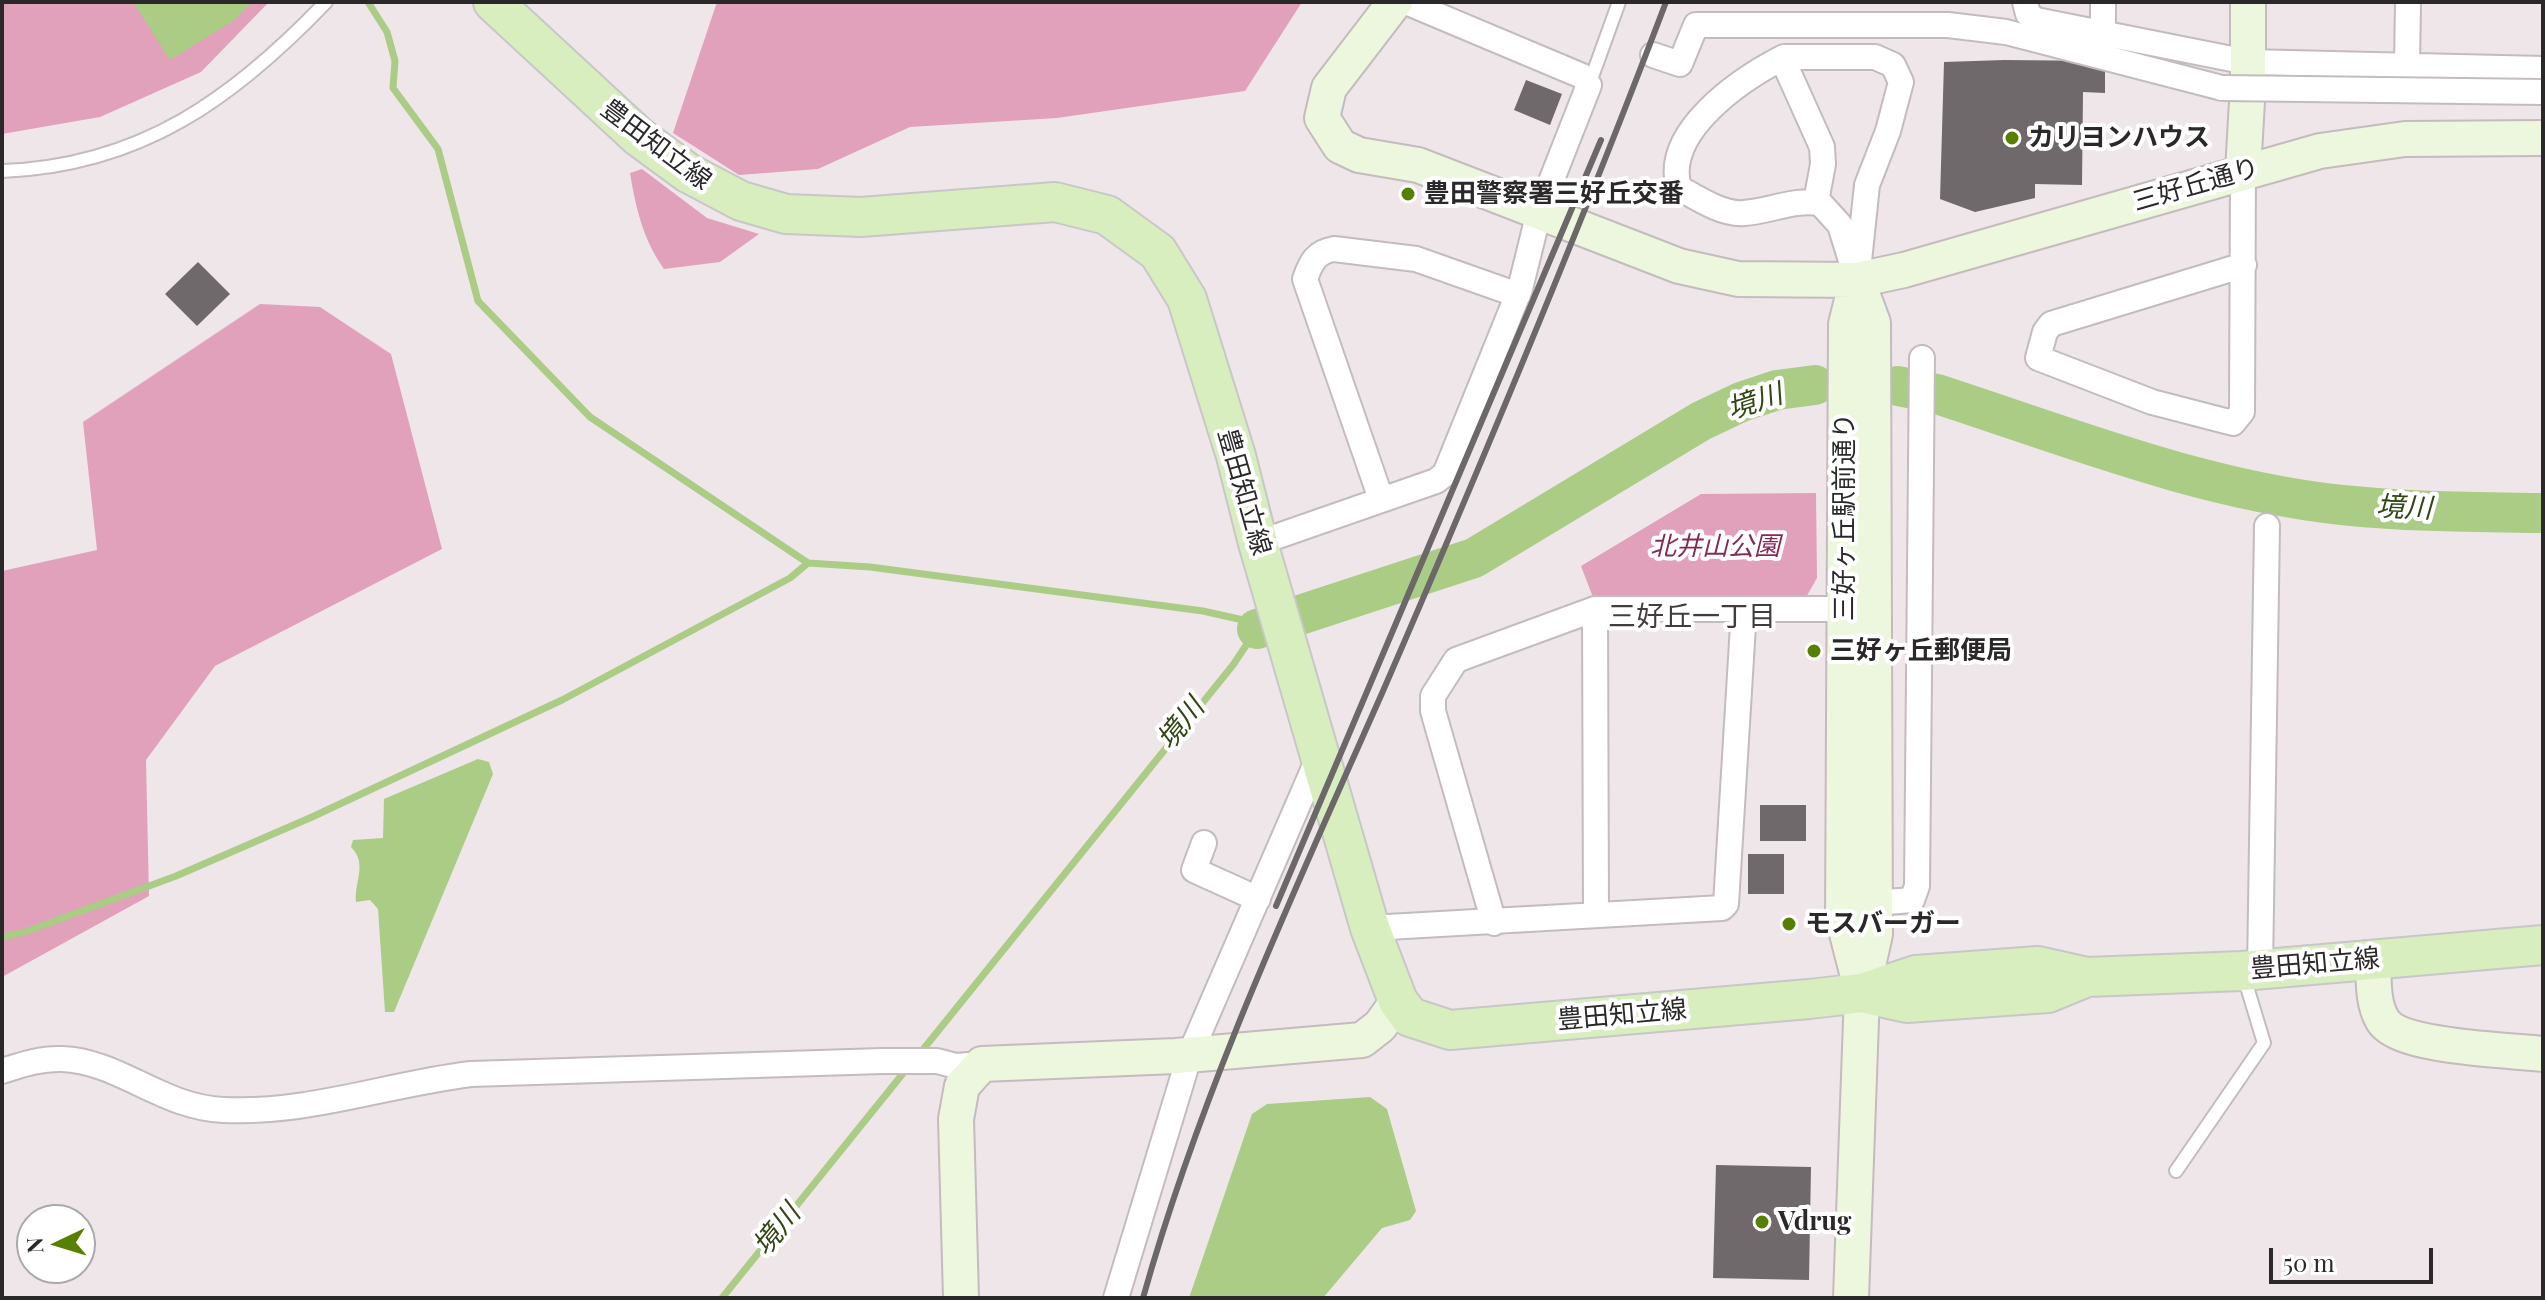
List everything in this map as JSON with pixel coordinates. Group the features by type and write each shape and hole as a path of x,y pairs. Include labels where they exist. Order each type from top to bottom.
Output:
{"main road":[{"name":"豊田知立線","path":"493,2 639,137 688,173 741,201 786,214 819,217 861,217 1055,202 1107,215 1158,252 1187,299 1236,456 1370,928 1398,1001 1410,1017 1450,1030 1862,993 1907,1003 1929,1002 2048,993 2087,977 2251,970 2543,945"}],"street":[{"name":"三好丘通り","path":"1395,2 1329,88 1322,118 1327,131 1340,146 1359,155 1418,165 1679,266 1738,279 1857,280 1981,249 2320,151 2405,139 2543,138"},
{"path":"1263,559 1381,499 1445,474 1518,295 1539,212 1589,85 1582,76 1406,2"},
{"path":"2025,2 2028,14 2036,20 2247,62 2543,69"},
{"path":"2103,2 2103,33"},
{"path":"2244,265 2051,324 2045,332 2038,358 2152,402 2233,423 2242,412 2244,265 2243,171 2248,2"},
{"path":"2407,66 2408,2"},
{"path":"1653,55 1680,64 1696,25 1929,14 2222,88 2543,92"},
{"path":"1875,57 1893,65 1901,82 1888,131 1867,185 1857,280 1840,225 1833,214 1816,202 1798,200 1742,214 1679,188 1674,172 1676,158 1695,127 1727,92 1782,58 1875,57"},
{"path":"1782,58 1822,147 1823,164 1816,202"},
{"path":"1381,499 1305,279 1311,262 1322,251 1334,249 1416,259 1518,295"},
{"name":"三好ヶ丘駅前通り","path":"1857,280 1846,324 1859,609 1843,918 1862,993"},
{"path":"1874,903 1907,902 1912,900 1917,886 1922,358"},
{"path":"2251,970 2267,526"},
{"path":"1595,609 1596,914"},
{"path":"1494,923 1433,711 1433,696 1456,660 1595,609 1859,609 1875,934 1862,993 1851,1298"},
{"path":"1370,928 1722,908 1726,904 1744,609"},
{"path":"1116,1298 1190,1054 1320,754"},
{"path":"1204,843 1194,870 1258,899"},
{"path":"2373,958 2378,1007 2384,1023 2392,1030 2419,1039 2543,1054"},
{"path":"2,1071 34,1061 63,1058 110,1070 180,1104 223,1110 315,1105 421,1080 471,1074 937,1061 956,1066 1190,1054 1362,1040 1380,1026 1398,1001"},
{"path":"961,1298 956,1119 962,1086 982,1064"}],"lane":[{"path":"2,171 84,159 174,126 216,101 262,67 326,2"},
{"path":"1589,85 1619,2"},
{"path":"2176,1171 2264,1043 2251,970"}],"green space":[{"path":"2,2 269,2 201,72 100,117 2,134"},
{"path":"717,2 1302,2 1245,91 1057,118 910,127 818,169 739,175 673,133"},
{"path":"642,169 707,218 759,234 720,262 664,269 641,223 635,199 630,173"},
{"path":"260,304 320,307 391,354 442,549 215,666 146,760 149,896 2,977 2,571 97,550 83,422"},
{"name":"北井山公園","path":"1816,493 1817,578 1805,599 1594,600 1581,566 1701,494"}],"shaded area":[{"path":"133,2 251,2 236,19 170,60"},
{"path":"478,759 489,762 493,774 394,1012 385,1012 378,909 370,900 356,902 360,866 351,847 353,840 383,838 384,799"},
{"path":"1370,1097 1387,1109 1416,1211 1410,1220 1382,1228 1323,1298 1189,1298 1252,1114 1267,1104"}],"building":[{"name":"カリヨンハウス","path":"2105,61 2105,93 2083,92 2082,185 2035,184 2035,198 1975,212 1940,199 1944,62"},
{"path":"1526,80 1562,94 1550,125 1514,110"},
{"path":"198,262 230,294 197,326 165,294"},
{"path":"1760,805 1806,805 1806,841 1760,841"},
{"path":"1748,854 1784,854 1784,894 1748,894"},
{"name":"Vdrug","path":"1716,1165 1811,1167 1809,1280 1713,1278"}],"waterway":[{"path":"368,2 387,32 395,61 393,88 438,149 478,301 590,417 808,563 870,567 1203,611 1243,620 1257,629 1233,665 917,1057"},
{"name":"境川","path":"1257,629 1474,558 1701,421 1741,402 1777,390 1815,385"},
{"name":"境川","path":"1898,386 1937,394 2187,475 2290,498 2392,509 2543,513"},
{"path":"2,937 25,932 176,876 312,817 562,700 790,578 808,563"},
{"name":"境川","path":"722,1298 909,1066"}],"railway":[{"path":"1143,1298 1193,1143 1252,990 1493,434 1666,2"},
{"path":"1276,906 1601,140"}],"place":[{"name":"カリヨンハウス","path":"2012,138"},
{"name":"豊田警察署三好丘交番","path":"1408,194"},
{"name":"三好ヶ丘郵便局","path":"1814,651"},
{"name":"モスバーガー","path":"1789,924"},
{"name":"Vdrug","path":"1762,1222"}],"district":[{"name":"三好丘一丁目","path":"1692,617"}]}
